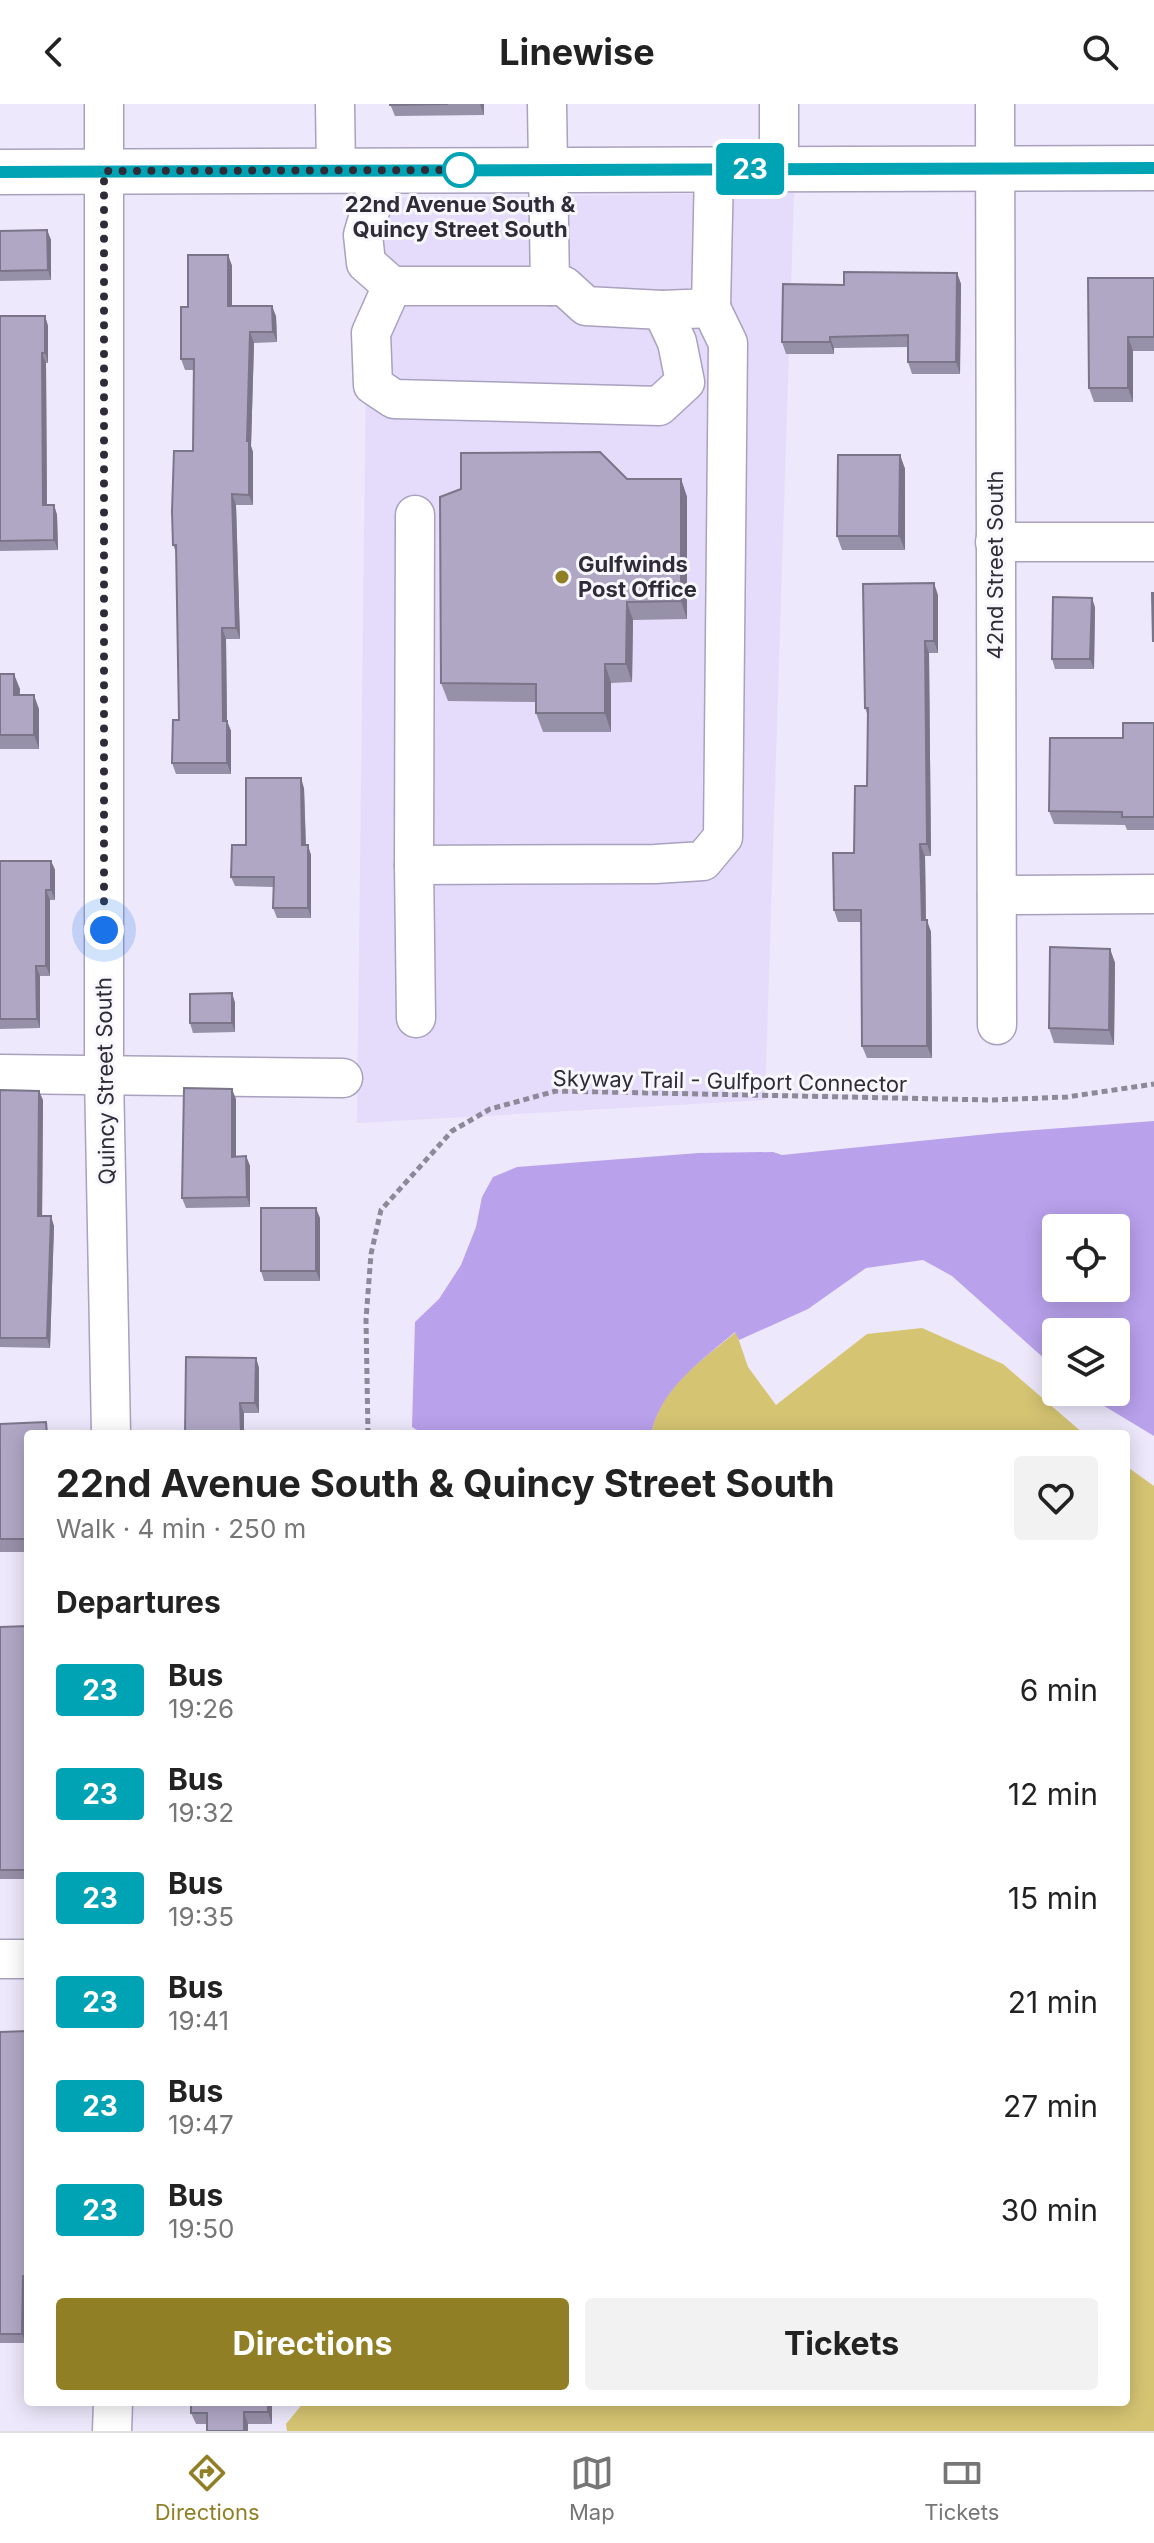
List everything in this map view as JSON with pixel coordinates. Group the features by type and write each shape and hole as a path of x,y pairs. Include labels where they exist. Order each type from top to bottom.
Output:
{"main road":[{"path":"0,172 1154,168"}],"street":[{"name":"Quincy Street South","path":"104,104 104,1074 111,1430"},
{"path":"335,104 336,170"},
{"path":"547,104 550,286"},
{"path":"779,104 779,169"},
{"name":"42nd Street South","path":"995,104 997,1025"},
{"path":"414,865 703,861 723,837 728,343 711,308 714,169"},
{"path":"382,170 363,235 366,263 392,286 564,286 586,306 662,310 711,308"},
{"path":"392,286 371,333 373,385 394,399 659,406 685,382 677,342 662,310"},
{"path":"415,515 416,1018"},
{"path":"995,542 1154,542"},
{"path":"997,895 1154,894"},
{"path":"0,1074 343,1078"},
{"path":"0,1959 24,1959"},
{"path":"112,2431 113,2406"}],"path":[{"name":"Skyway Trail - Gulfport Connector","path":"368,1430 366,1319 371,1254 381,1210 452,1131 490,1109 556,1091 992,1100 1067,1097 1154,1084"}],"shaded area":[{"path":"794,193 765,1100 357,1123 368,198"},
{"path":"1154,1121 1154,1436 1104,1406 1130,1406 1130,1318 1042,1318 1042,1356 952,1276 923,1260 866,1268 808,1309 739,1340 735,1332 673,1389 652,1430 417,1430 412,1427 415,1322 439,1299 461,1265 476,1227 482,1197 493,1177 517,1167 699,1153 773,1152 782,1155"},
{"path":"922,1328 1003,1364 1042,1398 1042,1406 1052,1406 1079,1430 652,1430 664,1402 684,1376 736,1332 748,1367 776,1405 867,1334"},
{"path":"1130,1469 1154,1486 1154,2431 287,2431 286,2424 301,2406 1130,2406"}],"building":[{"path":"47,230 48,270 0,271 0,231"},
{"path":"188,255 228,255 228,306 272,306 273,332 250,332 249,495 232,494 236,628 222,628 223,721 227,721 227,763 172,763 173,720 179,720 176,545 173,545 172,511 174,451 193,451 194,359 181,359 181,307 188,307"},
{"path":"844,272 957,273 956,362 908,362 908,335 830,337 830,342 782,342 783,284 844,285"},
{"path":"1088,278 1154,278 1154,337 1128,337 1128,388 1089,388"},
{"path":"0,316 45,316 45,353 42,353 43,505 54,505 54,540 0,541"},
{"path":"600,452 627,479 681,479 681,601 627,602 626,664 605,664 605,713 536,713 536,684 441,683 440,497 461,489 461,453"},
{"path":"838,455 900,455 899,536 837,536"},
{"path":"934,583 934,641 925,641 927,844 920,844 922,920 927,920 927,1046 862,1046 861,910 834,910 833,853 854,853 855,786 867,786 868,708 865,708 863,584"},
{"path":"1154,593 1154,641 1153,641"},
{"path":"1053,597 1092,598 1090,659 1052,659"},
{"path":"0,674 14,674 14,695 34,695 34,735 0,735"},
{"path":"1123,723 1154,723 1154,817 1122,817 1122,812 1049,811 1050,738 1123,738"},
{"path":"246,778 301,778 302,845 308,845 308,908 273,908 274,877 231,877 232,845 246,845"},
{"path":"0,861 51,861 51,890 46,890 46,966 36,966 37,1019 0,1019"},
{"path":"1050,947 1110,949 1109,1030 1049,1028"},
{"path":"232,993 232,1023 190,1023 190,994"},
{"path":"184,1088 232,1089 232,1157 246,1156 247,1197 182,1198"},
{"path":"0,1090 39,1091 38,1216 51,1216 47,1338 0,1338"},
{"path":"261,1208 316,1208 316,1271 261,1271"},
{"path":"186,1357 256,1358 255,1403 240,1403 241,1430 185,1430"},
{"path":"46,1422 47,1430 24,1430 24,1539 0,1539 0,1424"},
{"path":"24,1626 24,1870 0,1870 0,1627"},
{"path":"24,2031 22,2334 0,2334 0,2032"},
{"path":"191,2406 268,2406 268,2412 244,2412 244,2431 207,2431 207,2413 191,2413"}],"bus line":[{"name":"23","path":"0,172 1154,168"}],"place":[{"name":"22nd Avenue South & Quincy Street South","path":"460,170"},
{"name":"Gulfwinds Post Office","path":"562,577"}],"route":[{"path":"104,930 104,171 465,170 460,170"}]}
